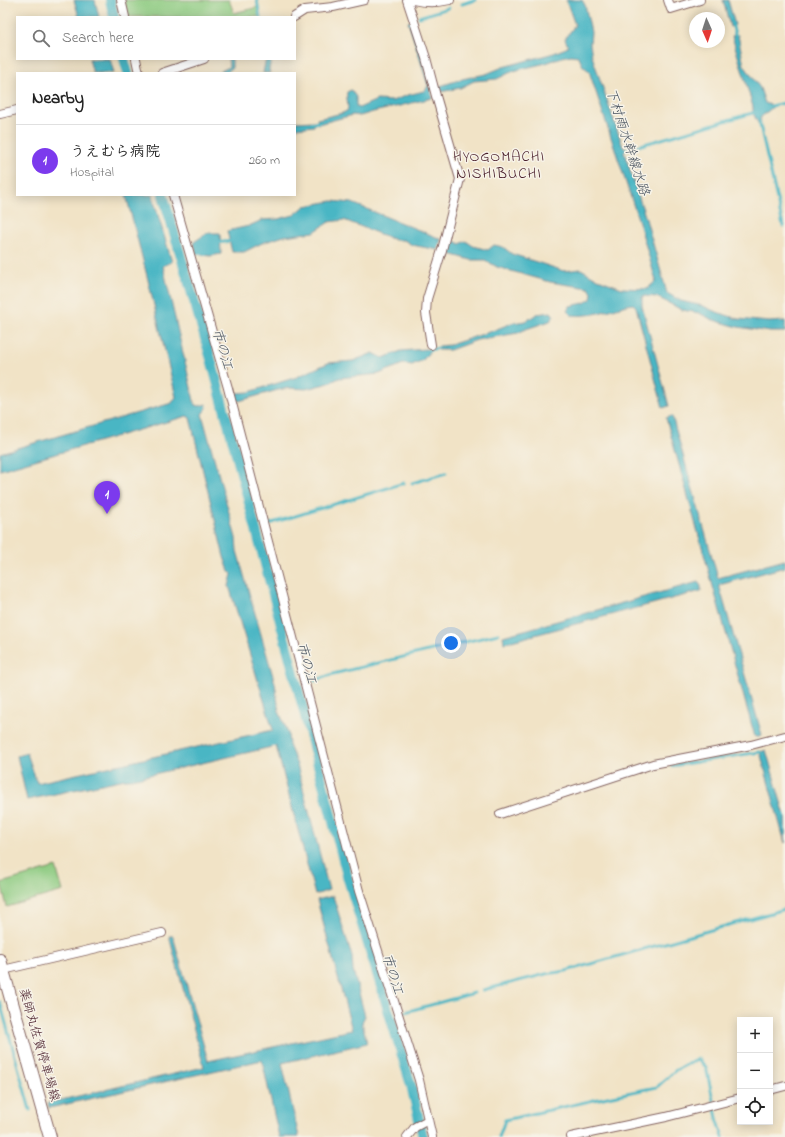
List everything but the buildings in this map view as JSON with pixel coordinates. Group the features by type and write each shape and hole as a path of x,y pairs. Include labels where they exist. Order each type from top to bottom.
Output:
{"main road":[{"name":"薬師丸佐賀停車場線","path":"2,965 50,1137"}],"street":[{"path":"121,0 125,16"},
{"path":"296,16 305,10 364,0"},
{"path":"407,0 426,58 460,179 445,240 427,300 426,314 431,345"},
{"path":"413,0 423,2 442,2 450,0"},
{"path":"668,0 671,9 700,0"},
{"path":"136,60 139,72"},
{"path":"165,72 201,60"},
{"path":"0,114 16,110"},
{"path":"173,196 228,388 360,891 419,1080 432,1137"},
{"path":"500,814 653,764 751,745 785,736"},
{"path":"2,965 162,933"},
{"path":"773,1089 785,1086"},
{"path":"571,1137 666,1117 737,1099"},
{"path":"407,1137 415,1127 428,1120"}],"green space":[{"path":"124,0 229,0 234,13 258,7 260,16 128,16"},
{"path":"56,867 63,891 7,907 1,883"}],"water":[{"path":"74,0 95,0 99,16 79,16"},
{"path":"566,0 582,0 585,5 591,32 590,44 592,56 623,147 627,149 624,152 646,219 667,293 681,301 703,306 738,319 769,322 785,321 785,332 770,332 738,327 713,320 699,313 682,310 657,297 643,296 642,306 669,406 663,408 636,307 633,304 594,314 571,315 567,311 570,306 584,303 591,299 592,293 589,288 550,282 497,267 485,260 471,260 446,253 451,239 460,244 466,241 473,246 488,250 494,245 503,247 512,254 564,271 581,269 598,279 622,288 647,289 656,281 638,219 589,71 583,66 578,56 571,55 562,57 546,63 513,71 497,79 474,81 460,88 440,92 437,87 462,79 486,74 503,67 554,53 566,48 568,46 565,39 575,25"},
{"path":"723,0 728,0 735,25 730,27"},
{"path":"410,21 422,55 432,98 360,116 353,115 318,124 317,119 343,113 348,110 347,92 351,90 356,97 356,106 359,108 377,100 392,101 424,91 428,86 408,22"},
{"path":"738,35 744,65 760,88 765,103 774,106 761,117 759,125 753,113 753,107 732,36"},
{"path":"89,60 110,60 114,72 93,72"},
{"path":"228,60 232,60 232,68 226,72 219,72 229,67"},
{"path":"266,60 272,60 269,69 270,72 263,72"},
{"path":"314,121 314,126 296,128 296,122"},
{"path":"126,196 152,196 172,262 163,266 195,405 200,406 206,404 207,408 202,414 236,538 237,551 275,683 279,711 288,733 289,745 297,765 329,890 315,895 276,746 132,779 125,779 27,800 17,756 27,753 37,783 273,730 229,586 232,574 229,571 224,557 190,418 187,416 0,470 0,453 172,403 176,397"},
{"path":"332,201 352,203 441,239 438,250 412,245 404,240 395,240 344,220 329,222 314,232 284,236 262,243 244,252 232,252 227,231 249,226 262,220 278,219 294,215 305,206"},
{"path":"207,233 220,233 221,254 210,256 196,254 194,242"},
{"path":"551,312 554,316 550,321 518,333 477,340 450,350 438,350 439,346 450,345 512,323 526,321 537,314"},
{"path":"426,349 429,352 423,360 412,365 403,364 379,374 339,378 329,383 306,389 290,388 278,390 239,401 235,398 237,393 249,392 297,377 328,363 353,361 373,353 383,358 401,351"},
{"path":"672,416 718,578 785,560 785,567 719,585 762,735 755,737 666,418"},
{"path":"698,582 701,586 701,591 504,643 503,636"},
{"path":"766,750 785,816 785,843 760,752"},
{"path":"333,896 352,956 353,970 365,1016 362,1022 367,1043 282,1063 299,1137 279,1137 262,1060 49,1108 48,1103 204,1067 169,936 173,936 208,1061 352,1030 317,900"}],"waterway":[{"name":"市の江","path":"110,0 114,16"},
{"path":"257,0 260,16"},
{"path":"462,4 475,0"},
{"path":"419,17 448,8"},
{"path":"732,24 736,37"},
{"name":"市の江","path":"124,60 128,72"},
{"path":"771,106 785,103"},
{"name":"下村雨水幹線水路","path":"627,149 756,112"},
{"path":"759,121 783,226"},
{"path":"314,123 318,122"},
{"name":"市の江","path":"163,196 211,359 348,879 411,1085 423,1137"},
{"path":"216,243 232,241"},
{"path":"428,350 439,348"},
{"path":"412,483 446,473"},
{"path":"269,524 404,483"},
{"path":"314,681 333,674 498,634"},
{"path":"671,766 760,752"},
{"path":"483,990 546,974 566,971 785,909"},
{"path":"405,1012 474,993"},
{"path":"0,1002 30,1110"},
{"path":"499,1137 505,1120 657,1087 676,1070 698,1059 706,1067 717,1118 723,1137"}],"place":[{"name":"うえむら病院","path":"107,514"}],"district":[{"name":"HYOGOMACHI NISHIBUCHI","path":"499,166"}]}
